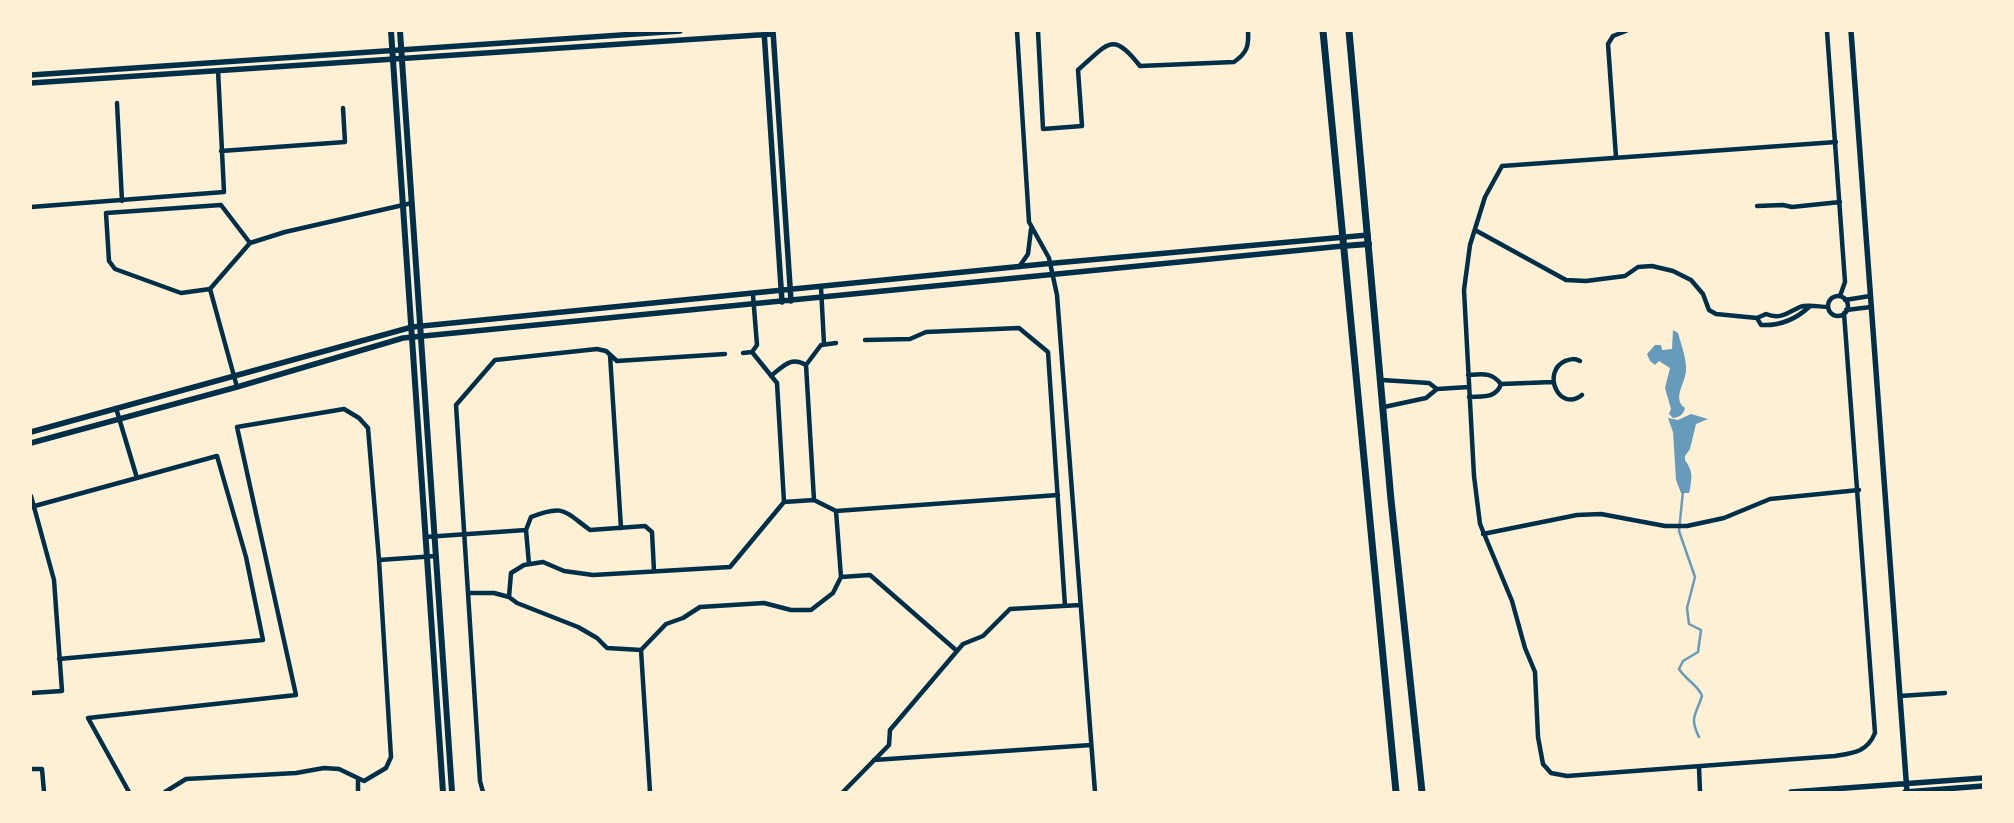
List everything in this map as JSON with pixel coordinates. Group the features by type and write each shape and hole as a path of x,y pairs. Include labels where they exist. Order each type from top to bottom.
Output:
{"main road":[{"path":"392,31 443,792"},
{"path":"400,31 452,792"},
{"path":"1323,31 1396,792"},
{"path":"1349,31 1382,380 1391,500 1422,792"},
{"path":"1343,246 1369,244"}],"street":[{"path":"31,75 680,31"},
{"path":"1017,31 1031,227 1031,242 1028,254 1019,267"},
{"path":"1038,31 1043,129 1082,126 1078,70 1107,45 1116,44 1126,48 1140,66 1234,62 1244,55 1248,48 1248,31"},
{"path":"1616,157 1608,44 1613,36 1626,31"},
{"path":"1827,31 1845,282 1840,296"},
{"path":"1851,31 1906,792 1983,786"},
{"path":"31,83 773,32 790,301"},
{"path":"764,33 782,302"},
{"path":"31,207 224,192 218,70"},
{"path":"116,103 122,201"},
{"path":"221,151 345,142 343,108"},
{"path":"1836,142 1502,166 1485,197 1470,245 1464,290 1474,476 1480,524 1512,601 1525,648 1535,672 1538,737 1543,764 1551,774 1567,776 1835,756 1860,752 1870,744 1875,733 1845,300"},
{"path":"1757,206 1783,205 1792,207 1840,202"},
{"path":"250,242 221,205 106,213 110,261 115,269 181,293 210,289 250,242 285,232 412,203"},
{"path":"1031,227 1051,264 1054,274 1094,792"},
{"path":"1475,230 1566,280 1586,281 1625,276 1638,267 1652,266 1673,270 1691,280 1703,294 1710,310 1716,314 1757,318 1760,315 1786,316 1800,307 1828,307"},
{"path":"31,432 412,327 821,286 1368,235"},
{"path":"31,443 412,337 1343,246"},
{"path":"821,286 824,344"},
{"path":"210,289 237,387"},
{"path":"743,353 752,352 757,345 753,294"},
{"path":"1828,307 1833,297 1840,296 1845,300 1870,296"},
{"path":"1757,318 1761,325 1790,321 1809,307"},
{"path":"1828,307 1833,314 1871,307"},
{"path":"1769,325 1771,321 1770,315"},
{"path":"865,340 910,339 926,332 1018,328 1048,352 1065,606"},
{"path":"814,500 806,365 821,344 836,343"},
{"path":"483,792 456,405 495,360 597,349 606,351 617,361 725,354"},
{"path":"510,596 511,574 524,565 543,562 564,571 593,575 730,567 784,502 777,383 752,352"},
{"path":"610,355 622,528"},
{"path":"1580,362 1570,359 1561,363 1554,371 1554,382 1556,392 1562,398 1572,400 1582,395"},
{"path":"771,376 792,360 798,360 806,365"},
{"path":"1468,375 1485,374 1495,376 1501,384"},
{"path":"1382,380 1428,383 1437,389"},
{"path":"1501,384 1554,382"},
{"path":"1469,397 1489,396 1496,393 1501,384"},
{"path":"1384,407 1426,398 1437,389 1469,387"},
{"path":"116,408 137,478"},
{"path":"129,792 88,718 296,695 237,427 344,409 359,418 368,428 379,560 391,757 386,768 364,781 339,769 324,768 296,773 186,779 164,792"},
{"path":"33,507 217,456 246,556 263,640 59,659"},
{"path":"1484,534 1577,515 1601,514 1682,526 1724,518 1770,499 1859,490"},
{"path":"784,502 814,500 836,511 1058,495"},
{"path":"31,496 54,580 62,691 31,693"},
{"path":"530,564 526,530 531,517 552,508 565,512 590,530 645,526 652,532 654,571"},
{"path":"650,792 641,650 666,624 683,618 700,607 764,603 791,610 811,610 833,593 840,578 836,511"},
{"path":"425,537 526,530"},
{"path":"379,560 436,556"},
{"path":"840,578 870,575 957,652"},
{"path":"468,593 494,593 510,596 517,604 578,627 597,638 607,648 641,650"},
{"path":"843,792 889,745 890,730 963,644 983,636 1010,609 1080,605"},
{"path":"1900,696 1945,693"},
{"path":"874,760 1091,745"},
{"path":"1699,767 1700,792"},
{"path":"31,769 42,769 44,792"},
{"path":"1791,792 1983,778"},
{"path":"358,779 358,792"}],"water":[{"path":"1673,330 1678,333 1684,355 1686,373 1679,395 1681,404 1685,408 1681,415 1673,418 1669,414 1671,409 1665,388 1670,368 1659,361 1655,365 1650,361 1647,354 1655,345 1661,345 1662,350 1672,349"},
{"path":"1691,414 1708,419 1696,424 1690,449 1685,456 1691,474 1690,490 1689,493 1681,493 1676,480 1673,432 1668,418 1678,420"}],"waterway":[{"path":"1683,491 1679,531 1695,577 1687,608 1689,624 1701,630 1698,652 1683,661 1679,669 1702,696 1694,720 1699,737"}]}
